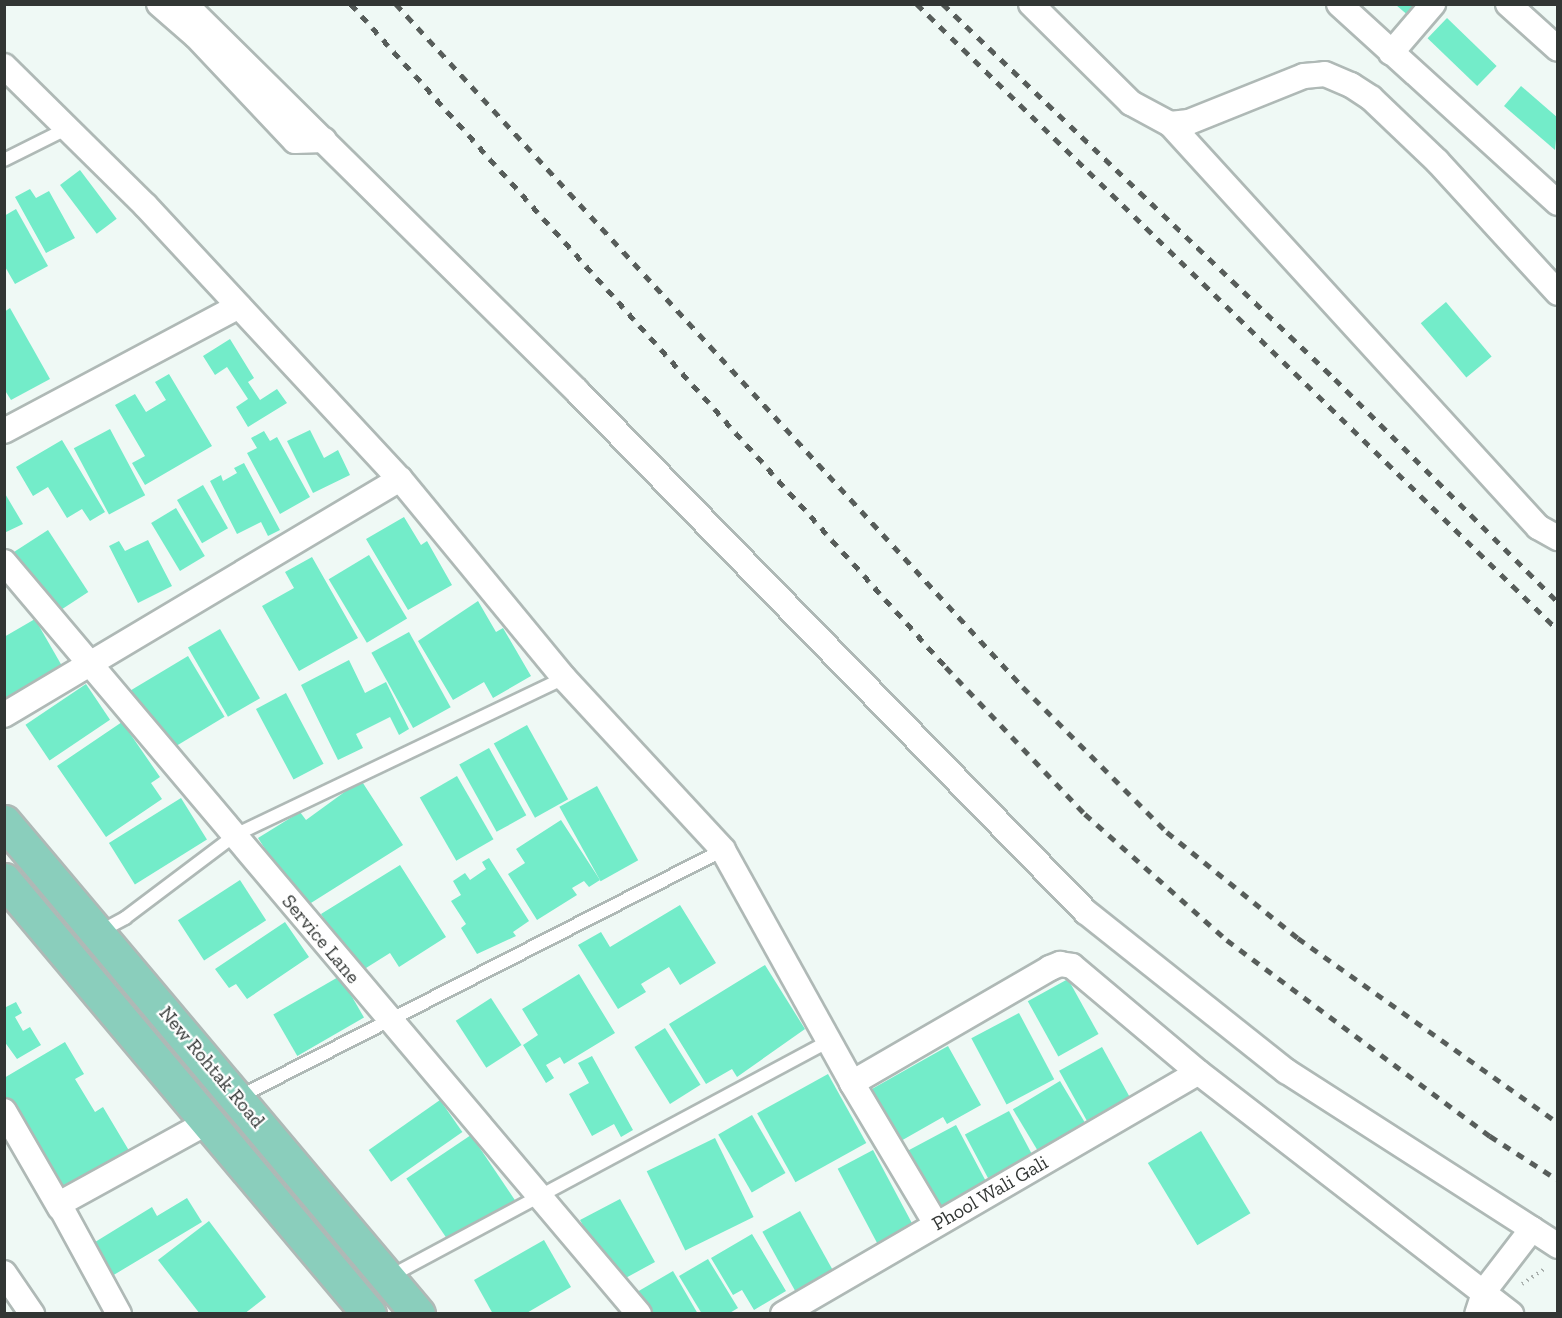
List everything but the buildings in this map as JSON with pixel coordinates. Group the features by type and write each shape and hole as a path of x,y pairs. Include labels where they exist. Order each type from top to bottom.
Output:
{"main road":[{"name":"New Rohtak Road","path":"4,822 418,1314"},
{"name":"New Rohtak Road","path":"4,880 369,1314"}],"street":[{"path":"159,4 196,36 295,141 324,140"},
{"path":"185,4 577,391 1086,912 1286,1071 1532,1229 1553,1256"},
{"path":"1031,4 1131,102 1170,124 1538,527 1557,538"},
{"path":"1339,4 1557,203"},
{"path":"1391,53 1433,4"},
{"path":"1508,4 1557,49"},
{"path":"4,66 70,127 400,479 564,678 723,850 828,1042 936,1224"},
{"path":"1170,124 1189,122 1304,76 1325,74 1351,85 1371,98 1437,161 1557,293"},
{"path":"4,431 239,306"},
{"path":"4,715 400,479"},
{"name":"Service Lane","path":"4,562 389,1021 639,1314"},
{"path":"852,1083 1060,964 1086,976 1198,1072 1485,1290 1511,1314"},
{"name":"Phool Wali Gali","path":"783,1314 1198,1072"},
{"path":"4,1111 119,1314"},
{"path":"60,1208 58,1204 208,1122"},
{"path":"1476,1314 1485,1290 1532,1229"},
{"path":"4,1273 32,1314"}],"lane":[{"path":"4,160 70,127"},
{"path":"98,932 125,918 235,835 564,678"},
{"path":"238,1098 723,850"},
{"path":"388,1278 828,1042"}],"path":[{"path":"1523,1283 1553,1256"}],"railway":[{"path":"351,4 946,667 1085,814 1227,940 1490,1136 1558,1180"},
{"path":"396,4 1023,687 1167,832 1298,938 1558,1123"},
{"path":"917,4 1558,630"},
{"path":"943,4 1335,379 1558,602"}]}
